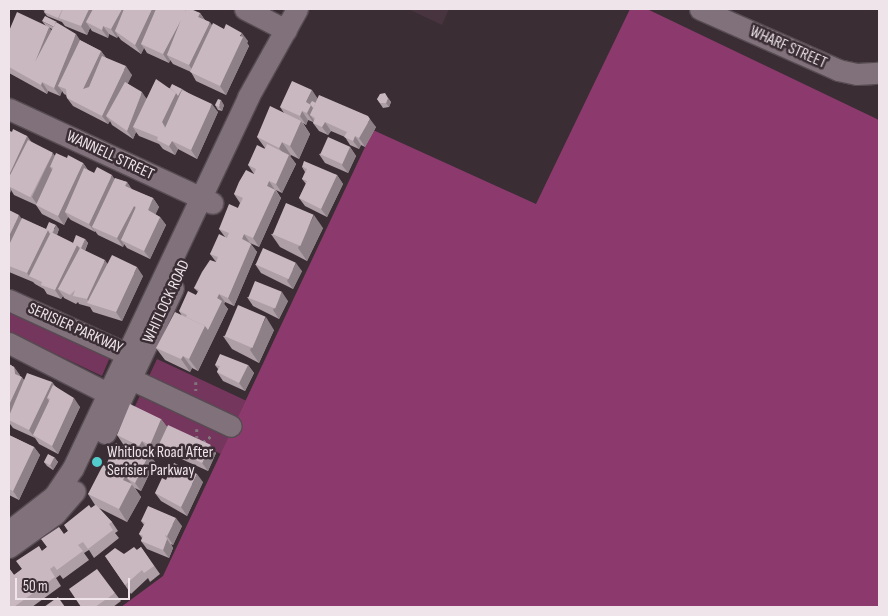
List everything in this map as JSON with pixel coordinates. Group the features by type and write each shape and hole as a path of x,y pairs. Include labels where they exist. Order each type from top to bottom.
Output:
{"street":[{"path":"245,9 286,30"},
{"name":"WHITLOCK ROAD","path":"9,531 54,496 66,482 115,396 132,364 206,200 248,97 297,9"},
{"name":"WHARF STREET","path":"700,9 838,70 857,74 879,73"},
{"name":"WANNELL STREET","path":"9,108 206,200"},
{"name":"SERISIER PARKWAY","path":"9,300 132,364 231,426"},
{"path":"9,343 115,396"},
{"name":"WHITLOCK ROAD","path":"9,547 55,514 77,490 115,396"}],"shaded area":[{"path":"408,9 449,9 442,25"},
{"path":"630,9 647,9 879,120 879,607 121,607 163,576 373,130 536,204"},
{"path":"9,311 110,357 102,376 9,332"},
{"path":"157,359 246,400 221,454 132,412"}],"building":[{"path":"46,9 62,10 58,18 44,12"},
{"path":"63,9 89,9 81,26 59,18"},
{"path":"93,9 122,9 111,29 103,26 102,30 86,22"},
{"path":"124,9 152,9 135,45 115,31"},
{"path":"156,9 185,9 185,12 186,9 191,9 200,13 198,17 210,22 189,65 167,55 181,20 163,54 141,44"},
{"path":"17,12 49,27 35,62 56,22 76,34 54,88 42,82 41,85 9,67 9,31"},
{"path":"45,16 57,22 54,27 42,21"},
{"path":"213,23 224,29 226,24 242,33 240,36 243,37 220,86 190,72"},
{"path":"80,40 101,51 83,89 89,87 102,56 126,66 102,116 67,98 66,89 58,86"},
{"path":"156,79 176,93 162,122 165,128 182,90 212,104 191,150 172,141 169,146 157,140 158,137 133,127"},
{"path":"292,81 312,90 306,102 311,105 307,113 302,111 300,116 280,107"},
{"path":"125,82 142,92 127,131 106,116"},
{"path":"172,84 182,89 178,96 170,88"},
{"path":"385,93 388,98 386,103 380,103 377,99 380,94"},
{"path":"319,95 368,116 370,119 359,138 355,136 353,141 344,137 347,132 325,122 322,127 313,123 315,118 310,115"},
{"path":"218,99 221,100 219,107 215,105"},
{"path":"312,101 316,103 313,108 310,104"},
{"path":"270,106 301,121 290,146 282,142 279,148 257,137"},
{"path":"13,129 27,136 9,175 9,131 12,132"},
{"path":"328,137 350,147 342,164 320,154"},
{"path":"28,140 53,153 30,197 9,186 9,177"},
{"path":"267,144 289,155 276,184 269,181 267,186 275,190 253,238 244,234 242,239 251,244 228,298 219,294 217,298 222,301 208,330 205,326 186,317 187,315 179,311 188,291 196,295 199,290 194,288 210,260 216,262 218,257 210,254 219,234 227,238 229,233 219,229 229,204 238,208 243,198 234,194 239,182 246,170 254,174 256,169 248,165 257,145 265,149"},
{"path":"56,153 67,158 68,155 83,163 58,216 36,205 53,168 50,167"},
{"path":"304,161 337,175 321,209 299,198 307,181 302,179 307,169 302,167"},
{"path":"97,167 112,175 89,224 65,212 84,168 94,173"},
{"path":"115,178 127,182 125,186 153,198 148,210 160,217 144,251 121,240 136,207 134,206 117,238 92,227"},
{"path":"286,203 314,215 300,246 273,234"},
{"path":"9,210 19,215 9,236"},
{"path":"22,218 48,230 27,273 9,266 9,245"},
{"path":"49,222 56,225 50,234 46,229"},
{"path":"51,232 77,245 55,290 41,285 42,282 29,276"},
{"path":"76,235 85,239 81,248 73,243"},
{"path":"80,248 105,260 87,299 73,296 75,290 70,295 58,289"},
{"path":"263,248 296,263 289,279 256,264"},
{"path":"112,255 137,267 116,312 87,303"},
{"path":"255,281 282,292 275,309 248,298"},
{"path":"238,305 266,317 252,348 225,336"},
{"path":"175,312 205,326 189,359 183,356 181,359 156,348"},
{"path":"220,354 248,365 239,383 217,372 220,366 215,365"},
{"path":"9,364 14,367 15,374 22,377 9,405"},
{"path":"27,373 52,382 29,430 9,420"},
{"path":"53,385 74,398 52,446 33,435 50,399 47,398"},
{"path":"130,404 161,419 150,445 142,441 139,446 117,435"},
{"path":"168,425 211,445 202,463 160,443"},
{"path":"9,435 34,447 13,491 9,489"},
{"path":"116,443 125,448 127,443 149,454 135,483 125,475 114,470 116,467 107,463"},
{"path":"48,454 54,457 50,465 44,462"},
{"path":"174,463 197,474 181,507 155,493 162,478 166,480"},
{"path":"103,465 125,475 123,480 132,484 119,509 88,494"},
{"path":"89,505 91,508 96,505 112,522 109,524 113,530 88,549 83,542 78,545 83,551 57,570 54,566 50,569 55,577 14,607 11,607 9,604 9,568 14,575 22,569 16,561 39,546 42,551 47,547 41,539 59,527 64,534 68,531 64,525"},
{"path":"148,506 176,518 167,536 165,535 167,539 163,550 141,541 143,536 139,534 145,523 141,521"},
{"path":"134,547 137,550 141,547 154,566 144,573 142,570 125,585 105,556 115,548 124,554"},
{"path":"97,569 115,593 95,607 81,607 69,589"},
{"path":"58,597 65,607 44,607"}],"place":[{"name":"Whitlock Road After Serisier Parkway","path":"97,462"}]}
